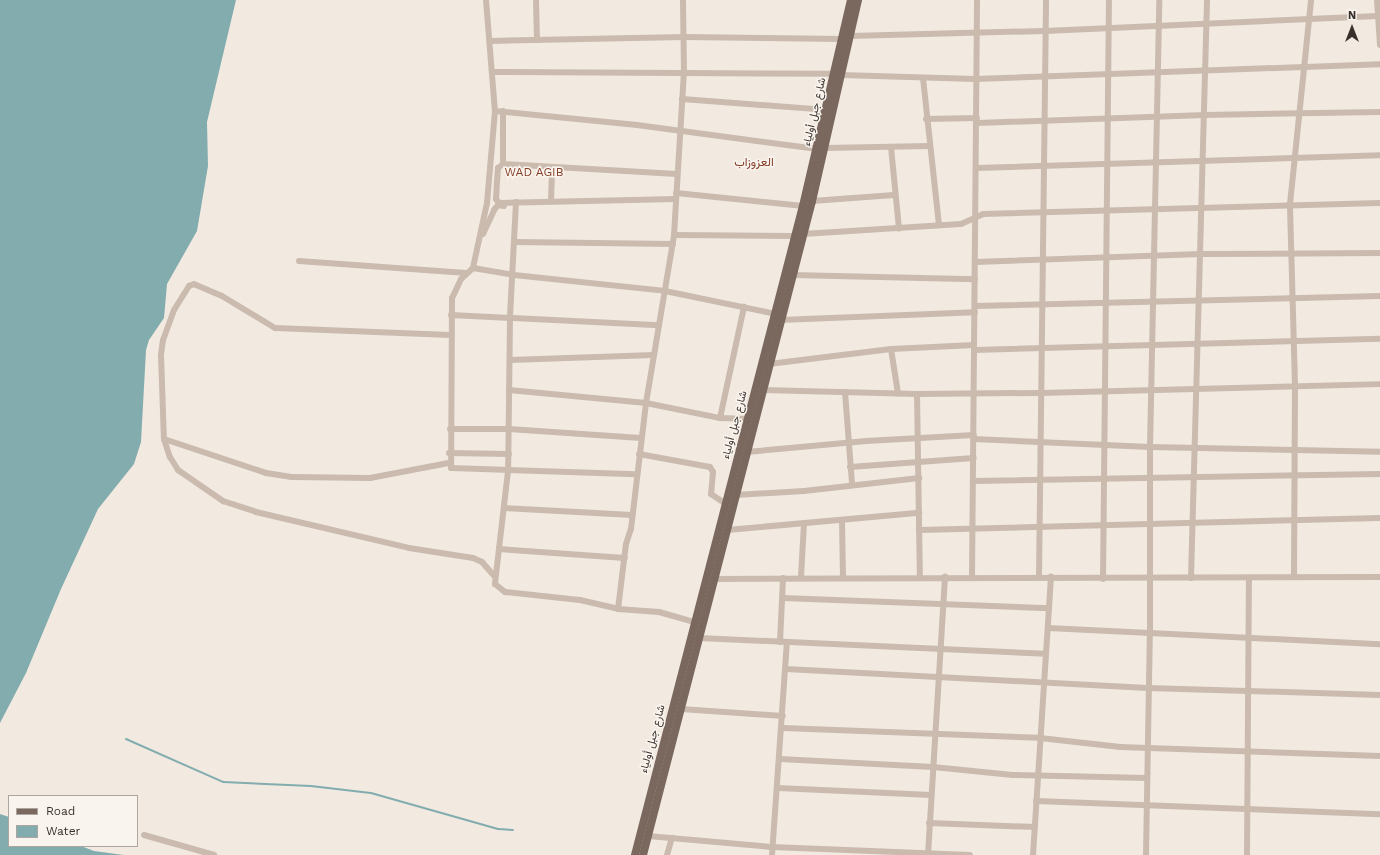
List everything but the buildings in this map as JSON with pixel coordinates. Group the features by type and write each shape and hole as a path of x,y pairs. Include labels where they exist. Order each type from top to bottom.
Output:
{"main road":[{"name":"شارع جبل أولياء","path":"846,38 850,0"},
{"name":"شارع جبل أولياء","path":"778,317 792,275 803,206 821,148 846,38 858,0"},
{"name":"شارع جبل أولياء","path":"635,855 748,419 770,349 799,235 812,201 826,110 838,74"},
{"name":"شارع جبل أولياء","path":"643,855 763,390 769,364 770,349"}],"street":[{"path":"486,0 494,72 495,111 489,186 479,242 473,268 467,272 454,292 450,334 449,463 451,468 455,470 636,474"},
{"path":"536,0 537,40"},
{"path":"618,609 624,558 632,515 646,403 674,235 684,73 683,0"},
{"path":"972,578 977,121 975,79 977,0"},
{"path":"1039,577 1042,211 1046,0"},
{"path":"1103,579 1109,0"},
{"path":"1146,855 1150,633 1150,447 1159,0"},
{"path":"1191,578 1201,206 1205,115 1205,24 1207,0"},
{"path":"1294,577 1295,385 1290,204 1297,156 1311,0"},
{"path":"1377,0 1380,45"},
{"path":"490,41 684,37 846,38 1109,29 1378,16"},
{"path":"494,72 838,74 975,79 1380,64"},
{"path":"923,78 926,119 939,225"},
{"path":"682,99 826,110"},
{"path":"495,111 821,148 929,146"},
{"path":"503,111 503,164"},
{"path":"926,119 1044,122 1301,112 1380,112"},
{"path":"892,147 894,195 898,229"},
{"path":"976,168 1044,168 1155,161 1297,156 1380,155"},
{"path":"677,174 503,164 498,168 496,200 506,204 676,196 803,206"},
{"path":"551,201 552,168"},
{"path":"812,201 894,195"},
{"path":"479,242 494,210 498,205 516,203"},
{"path":"516,203 514,275 510,318 509,454 499,549 494,576 495,584 505,592 580,600 618,609 659,612 696,622"},
{"path":"674,235 799,235 898,229 965,223 975,216 1042,211 1201,206 1380,203"},
{"path":"515,242 673,244"},
{"path":"975,262 1107,256 1380,253"},
{"path":"299,261 467,272"},
{"path":"473,268 514,275 665,291 744,307 778,317 975,309 1042,304 1380,296"},
{"path":"792,275 975,279"},
{"path":"450,334 275,328 222,296 194,284 189,286 174,310 163,340 161,355 164,439 170,457 178,470 223,501 256,512 409,548 473,558 494,576"},
{"path":"720,418 744,307"},
{"path":"451,315 659,325"},
{"path":"769,364 892,349 974,347 1105,348 1293,340 1380,339"},
{"path":"892,349 898,393"},
{"path":"510,360 654,355"},
{"path":"763,390 917,394 1041,393 1197,387 1380,384"},
{"path":"509,390 646,403 720,418 748,419"},
{"path":"845,392 852,484"},
{"path":"917,394 919,438 920,578"},
{"path":"450,429 509,429 641,438"},
{"path":"747,452 848,442 974,437 1040,442 1150,447 1380,452"},
{"path":"164,439 266,473 292,477 370,478 449,463"},
{"path":"449,453 509,454"},
{"path":"639,454 710,468 713,472 711,494 726,504"},
{"path":"850,467 974,458"},
{"path":"974,481 1104,480 1150,477 1295,474 1380,474"},
{"path":"735,495 804,491 852,484 919,478"},
{"path":"504,508 632,515"},
{"path":"727,530 919,513"},
{"path":"919,530 1149,523 1193,524 1295,519 1380,518"},
{"path":"842,520 843,578"},
{"path":"801,577 804,524"},
{"path":"499,549 624,558"},
{"path":"928,854 945,577"},
{"path":"714,578 1051,577 1150,579 1380,577"},
{"path":"1033,855 1051,577"},
{"path":"780,642 783,578"},
{"path":"1247,855 1250,639 1249,578"},
{"path":"783,598 1050,608"},
{"path":"1048,628 1250,639 1380,644"},
{"path":"699,638 1046,654"},
{"path":"772,855 783,728 787,643"},
{"path":"786,670 1044,681 1148,688 1380,695"},
{"path":"681,709 783,716"},
{"path":"783,728 1040,738 1108,746 1148,746 1380,756"},
{"path":"780,759 933,766 1013,775 1039,774 1147,778"},
{"path":"778,788 931,795"},
{"path":"1036,801 1146,807 1380,814"},
{"path":"929,823 1035,827"},
{"path":"144,835 214,855"},
{"path":"648,836 772,847 970,855"},
{"path":"668,855 672,838"}],"water":[{"path":"0,0 236,0 207,122 208,166 197,231 167,284 164,318 149,340 146,350 141,442 134,464 98,509 61,589 26,673 0,723"},
{"path":"0,814 8,817 8,847 84,847 94,851 124,855 0,855"}],"waterway":[{"path":"126,739 223,782 311,786 371,793 498,829 513,830"}],"district":[{"name":"العزوزاب","path":"754,163"},
{"name":"WAD AGIB","path":"534,173"}]}
